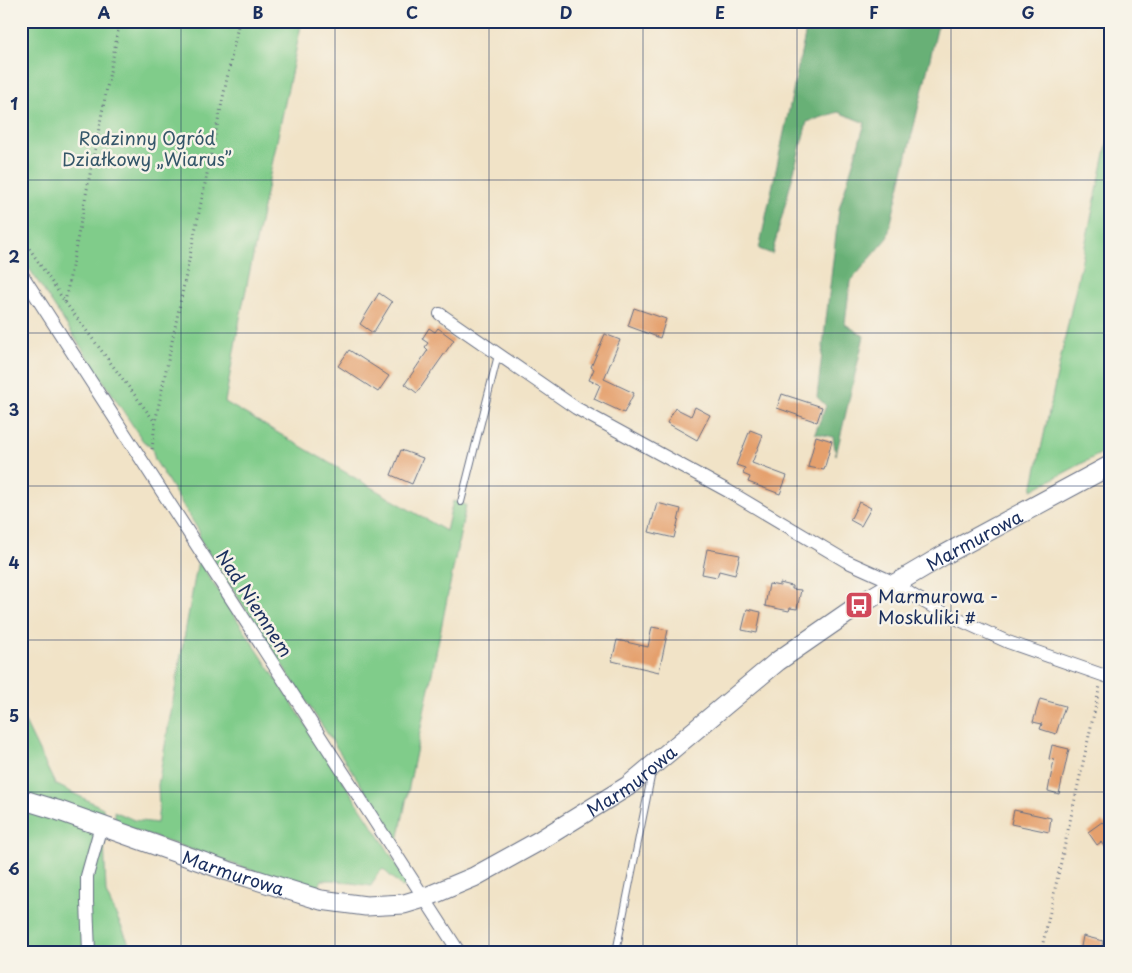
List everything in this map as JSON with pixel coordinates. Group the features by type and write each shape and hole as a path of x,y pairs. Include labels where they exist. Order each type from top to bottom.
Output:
{"street":[{"name":"Nad Niemnem","path":"21,273 162,488 224,588 288,684 459,952"},
{"path":"440,314 576,408 728,491 846,561 895,583 942,612 1008,642 1107,677"},
{"name":"Marmurowa","path":"21,799 228,871 321,900 366,906 404,904 424,898 474,877 539,841 628,786 778,661 859,605 895,583 1111,465"},
{"path":"90,952 87,876 101,826"}],"lane":[{"path":"461,502 498,355"},
{"path":"616,952 654,765"}],"path":[{"path":"64,302 120,21"},
{"path":"154,456 152,448 155,423 238,21"},
{"path":"21,236 64,302 155,423"},
{"path":"1041,952 1107,677"}],"green space":[{"name":"Rodzinny Ogród Działkowy „Wiarus”","path":"21,21 302,21 240,318 225,402 446,531 453,501 466,505 398,841 200,540 199,531 155,460 152,448 143,441 21,256"},
{"path":"808,21 939,21 887,239 850,282 845,324 864,336 836,455 833,437 815,433 826,406 817,397 839,209 865,123 838,112 807,122 772,254 759,249"},
{"path":"1111,126 1111,448 1032,490"},
{"path":"198,560 383,842 408,885 402,887 383,869 371,886 322,880 316,889 251,870 116,824 114,811 134,820 157,823 159,807 158,785"},
{"path":"21,714 55,784 103,808 106,893 133,952 21,952"}],"building":[{"path":"379,293 392,302 373,333 360,324"},
{"path":"634,308 666,319 660,338 628,326"},
{"path":"429,328 435,332 438,328 454,340 417,393 405,384 428,350 425,347 428,343 422,339"},
{"path":"605,334 620,340 604,379 634,393 624,413 594,399 600,385 589,380 594,369 591,367"},
{"path":"349,350 389,376 378,392 338,366"},
{"path":"782,394 822,407 817,422 777,408"},
{"path":"695,407 710,415 697,440 667,423 675,408 691,416"},
{"path":"750,430 763,435 752,463 787,476 780,494 748,482 750,477 743,474 745,468 736,465"},
{"path":"816,436 832,441 824,470 808,467"},
{"path":"401,450 423,458 412,484 391,475"},
{"path":"859,502 871,508 861,526 850,520"},
{"path":"657,503 681,509 674,538 649,532"},
{"path":"707,549 740,555 735,575 719,571 717,577 702,574"},
{"path":"780,583 792,586 792,589 801,590 797,609 790,608 789,611 765,606 769,584 780,586"},
{"path":"747,609 761,612 757,633 742,630"},
{"path":"652,627 668,630 659,672 612,661 617,640 648,647"},
{"path":"1040,699 1065,706 1056,734 1040,729 1042,724 1033,722"},
{"path":"1052,745 1069,749 1059,794 1048,791 1054,760 1049,759"},
{"path":"1014,810 1051,818 1049,832 1011,824"},
{"path":"1111,820 1111,857 1101,842 1097,845 1088,832 1102,822 1104,824"},
{"path":"1083,936 1103,941 1101,952 1080,952"}],"place":[{"name":"Marmurowa - Moskuliki #","path":"859,605"}]}
